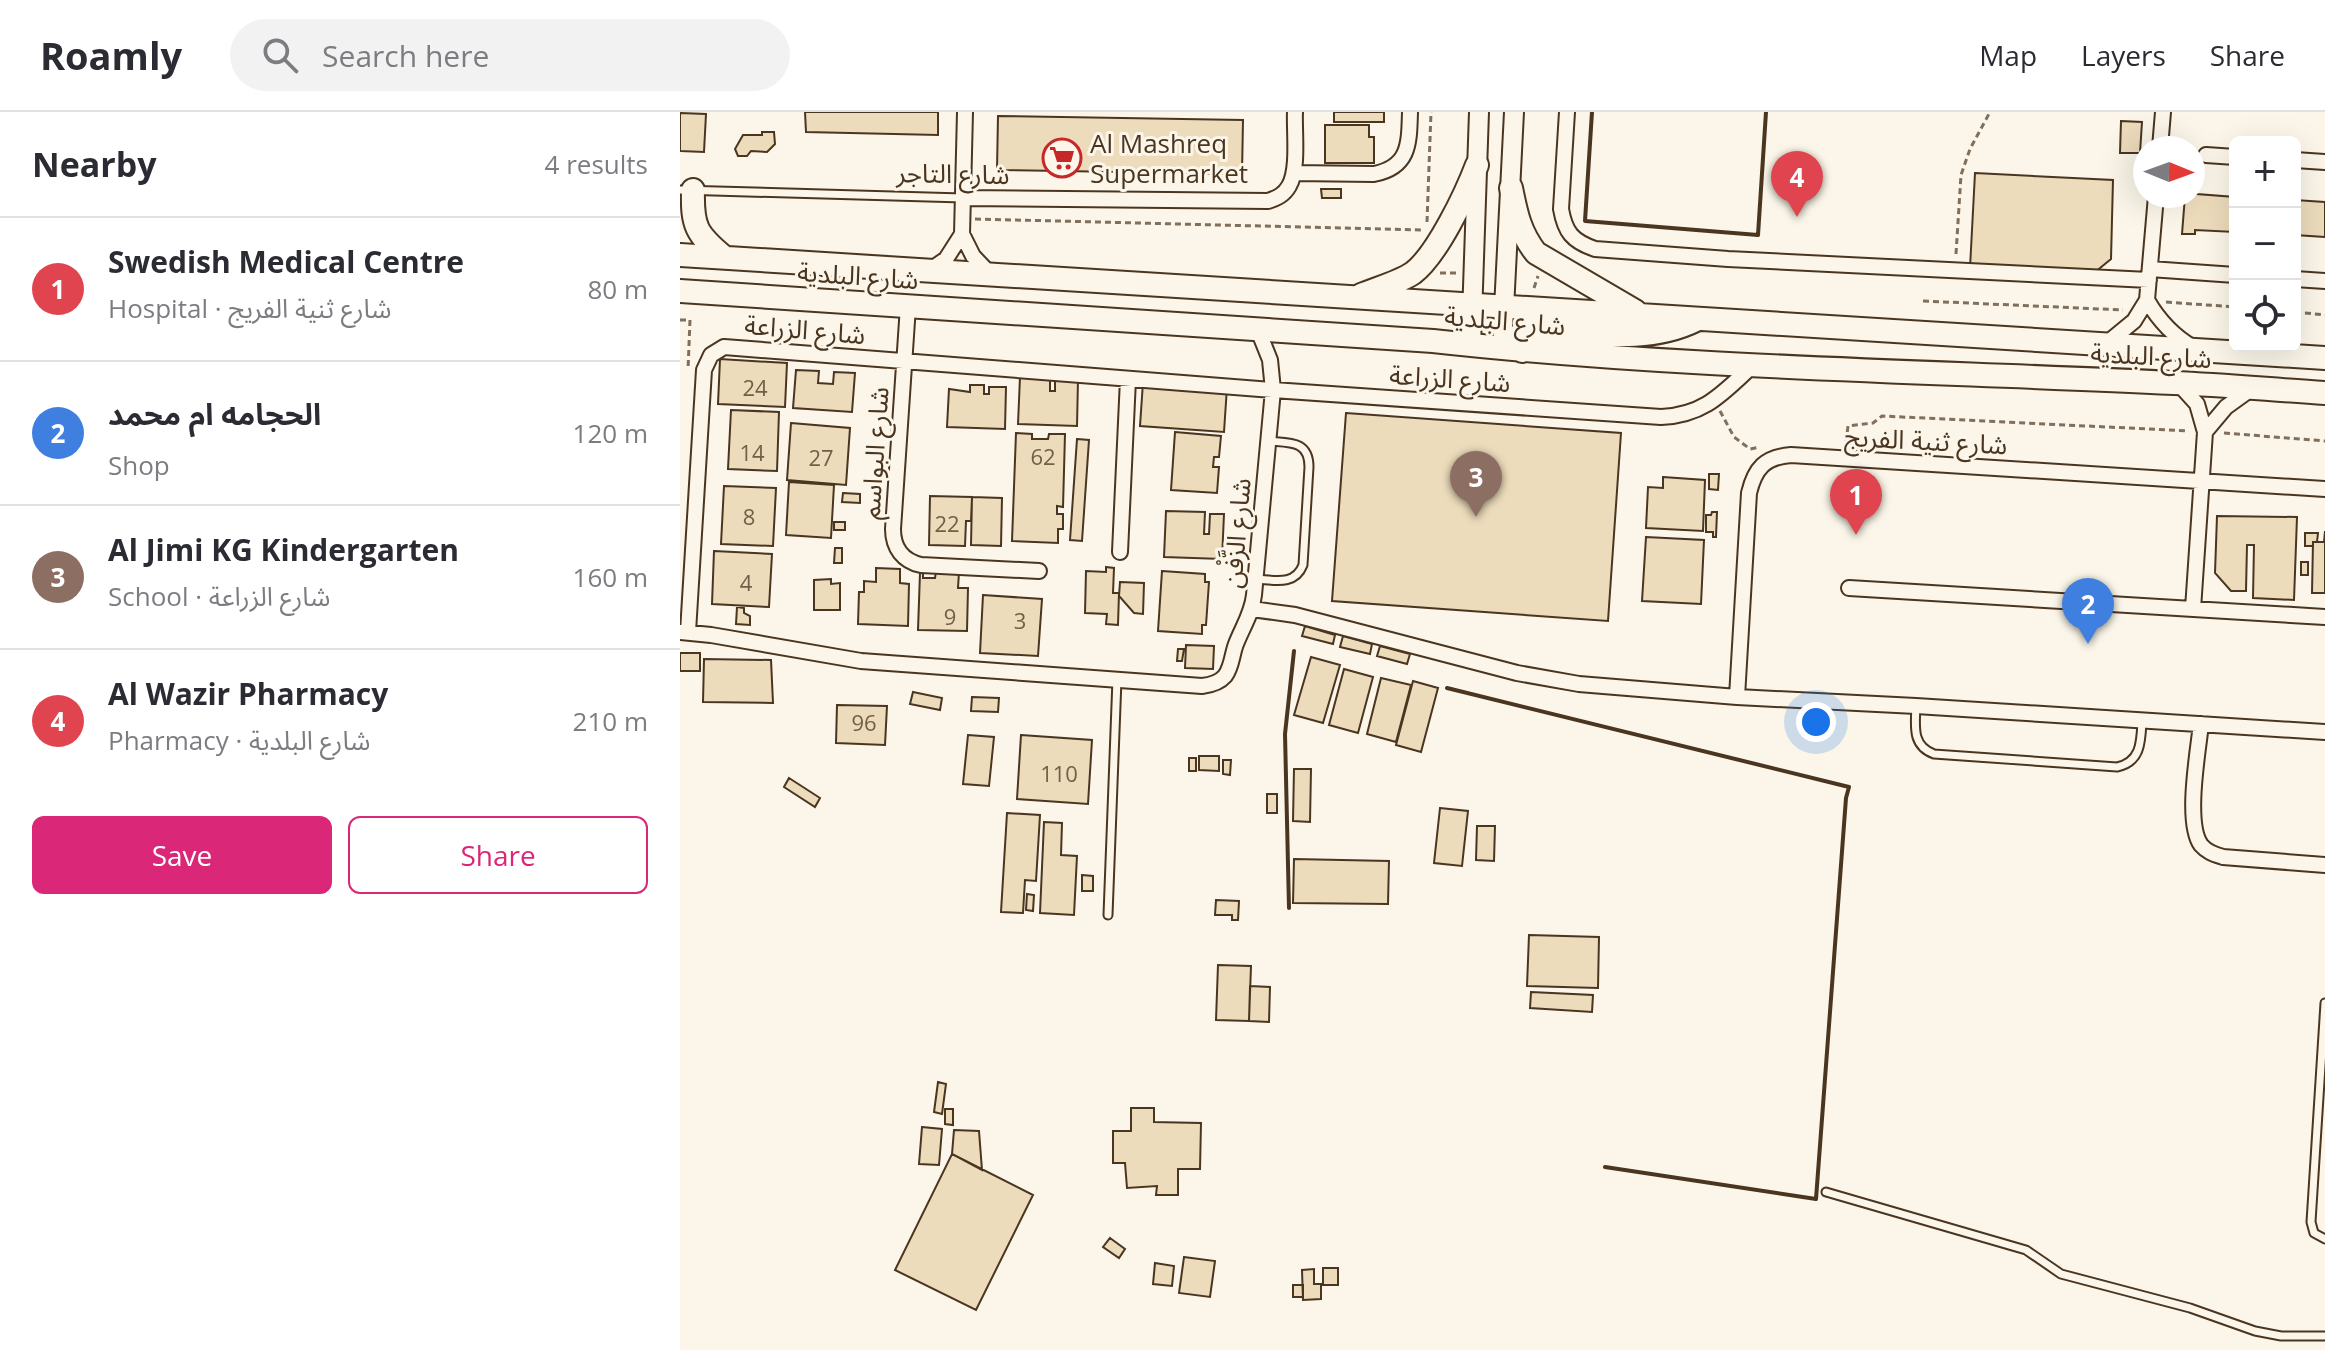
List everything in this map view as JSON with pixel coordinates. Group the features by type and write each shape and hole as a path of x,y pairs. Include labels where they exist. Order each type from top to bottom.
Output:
{"main road":[{"path":"1351,298 1398,280 1419,268 1461,204 1477,165"},
{"path":"1511,188 1517,221 1536,253 1639,314"},
{"path":"687,190 694,223 706,243 724,257"},
{"name":"شارع البلدية","path":"680,255 2325,358"},
{"name":"شارع البلدية","path":"680,291 1752,366 2178,383 2325,393"},
{"path":"1512,350 1517,347 1518,336 1527,330 1637,335 1670,331 1701,318"}],"street":[{"path":"965,112 962,226 973,256 990,275"},
{"path":"1295,112 1294,173 1374,174 1385,172 1403,158 1410,112"},
{"path":"1471,346 1479,112"},
{"path":"1512,350 1503,307 1514,112"},
{"path":"1567,112 1561,209 1563,223 1570,235 1595,249 1955,270 2229,275"},
{"path":"2161,136 2163,112"},
{"path":"2206,155 2229,157"},
{"path":"2301,160 2325,162"},
{"name":"شارع التاجر","path":"963,198 1268,201 1281,196 1290,186 1294,173"},
{"path":"2105,345 2125,330 2144,306 2155,208"},
{"path":"929,271 946,259 962,226"},
{"path":"2301,279 2325,281"},
{"name":"شارع البواسم","path":"908,306 893,529 895,546 906,559 921,565 1039,571"},
{"path":"2144,306 2173,334 2198,350"},
{"name":"شارع الزَّفْن","path":"684,632 861,661 1202,686 1215,683 1226,675 1229,668 1238,638 1252,609 1256,579 1273,390 1270,360 1258,330"},
{"name":"شارع الزراعة","path":"704,370 717,350 732,347 1661,417 1690,413 1715,400 1752,366"},
{"path":"684,632 704,370"},
{"path":"1120,552 1128,379"},
{"path":"2178,383 2197,404 2205,432 2193,609"},
{"path":"2205,432 2226,407 2253,388"},
{"name":"شارع ثنية الفريج","path":"1737,697 1749,493 1753,477 1762,465 1777,456 2325,489"},
{"path":"1849,588 2325,617"},
{"path":"1252,609 1295,615 1540,678 1617,687 2325,732"},
{"path":"2201,724 2193,812 2200,844 2210,853 2223,857 2325,865"}],"lane":[{"name":"شارع التاجر","path":"687,190 963,198"},
{"path":"1256,579 1288,581 1298,575 1303,565 1309,460 1299,445 1268,441"},
{"path":"1108,915 1117,679"},
{"path":"1916,706 1916,738 1921,747 1934,754 2117,767 2132,761 2137,754 2141,745 2142,721"},
{"path":"2325,1003 2311,1222 2314,1233 2325,1239"},
{"path":"1826,1192 2026,1250 2061,1274 2190,1308 2255,1331 2281,1336 2325,1336"}],"path":[{"path":"1955,270 1961,175 1970,149 1990,112"},
{"path":"962,226 1427,230"},
{"path":"1923,301 2229,307"},
{"path":"2301,313 2325,315"},
{"path":"680,320 690,320 688,370 704,370"},
{"path":"1715,400 1734,437 1750,449 1770,445"},
{"path":"1841,447 1846,443 1848,426 1873,423 1882,416 2325,441"}],"building":[{"path":"805,112 938,112 938,135 806,132"},
{"path":"1334,112 1384,112 1384,122 1334,122"},
{"path":"680,113 706,114 704,152 680,151"},
{"path":"998,116 1243,120 1242,174 997,170"},
{"path":"2121,121 2142,122 2141,136 2133,136 2133,153 2120,153"},
{"path":"1325,125 1369,125 1369,137 1374,137 1374,163 1325,163"},
{"path":"762,132 774,132 775,144 767,152 751,151 747,156 738,156 735,149 743,135 762,135"},
{"path":"1975,173 2113,180 2111,259 2094,273 1970,268"},
{"path":"1321,189 1341,189 1341,198 1322,198"},
{"path":"2205,195 2229,197 2229,232 2195,230 2195,234 2182,234 2184,208 2205,208"},
{"path":"2301,200 2325,202 2325,237 2301,235"},
{"path":"720,359 787,363 785,407 718,404"},
{"path":"796,370 819,371 818,383 833,384 834,372 855,373 852,412 793,408"},
{"path":"1020,377 1050,378 1050,391 1055,391 1055,380 1078,380 1077,426 1018,424"},
{"path":"1143,382 1227,387 1224,432 1140,426"},
{"path":"970,385 984,385 984,394 989,394 989,387 1006,387 1005,429 947,427 949,389 970,392"},
{"path":"731,410 779,412 777,471 728,469"},
{"path":"1346,413 1621,433 1608,621 1332,601"},
{"path":"791,423 850,428 846,485 787,480"},
{"path":"1175,432 1221,436 1219,457 1214,457 1213,467 1219,467 1217,493 1171,490"},
{"path":"1016,433 1032,434 1032,439 1065,434 1063,507 1057,506 1057,514 1063,514 1063,529 1058,529 1058,543 1012,541"},
{"path":"1077,439 1089,440 1082,541 1070,540"},
{"path":"1709,474 1719,474 1718,490 1709,489"},
{"path":"1663,477 1705,480 1703,531 1646,528 1648,487 1663,488"},
{"path":"789,482 834,485 831,538 786,535"},
{"path":"724,486 776,488 773,546 721,544"},
{"path":"843,493 860,494 860,503 842,502"},
{"path":"930,496 972,497 971,521 966,521 965,546 929,545"},
{"path":"972,497 1002,498 1001,546 971,545"},
{"path":"1166,511 1205,512 1204,534 1209,534 1210,514 1224,514 1222,559 1164,557"},
{"path":"1717,512 1716,537 1713,537 1713,532 1706,532 1706,515"},
{"path":"2217,516 2297,517 2294,600 2253,598 2254,545 2247,545 2246,591 2231,591 2215,573"},
{"path":"834,522 845,522 845,530 834,530"},
{"path":"2325,531 2325,593 2312,593 2313,542 2324,542"},
{"path":"2305,533 2318,533 2313,546 2305,546"},
{"path":"1646,537 1704,540 1701,604 1642,601"},
{"path":"835,548 842,548 842,563 834,563"},
{"path":"714,551 772,554 769,607 712,604"},
{"path":"2301,562 2308,562 2308,575 2301,575"},
{"path":"1106,567 1114,568 1113,593 1119,593 1118,625 1106,624 1107,614 1085,613 1086,571 1106,572"},
{"path":"876,568 900,569 900,583 909,584 908,626 858,624 859,592 864,592 864,581 876,582"},
{"path":"936,571 959,572 958,588 968,588 967,631 918,630 920,573 923,573 923,578 935,578"},
{"path":"1162,571 1205,574 1205,582 1209,582 1206,625 1202,625 1202,634 1158,631"},
{"path":"831,579 831,584 840,583 840,610 814,610 814,580"},
{"path":"1120,582 1144,583 1143,614 1134,613 1119,596"},
{"path":"983,595 1042,599 1038,656 980,653"},
{"path":"737,607 744,608 744,613 750,616 750,625 736,624"},
{"path":"1305,626 1335,635 1333,644 1302,636"},
{"path":"1343,636 1372,644 1370,654 1340,647"},
{"path":"1186,645 1214,646 1213,669 1185,668"},
{"path":"1380,646 1410,654 1407,664 1377,656"},
{"path":"1178,649 1184,649 1182,661 1177,661"},
{"path":"680,653 700,653 700,671 680,671"},
{"path":"1311,657 1340,665 1323,723 1294,715"},
{"path":"704,659 771,660 773,703 703,702"},
{"path":"1344,669 1373,677 1358,733 1329,725"},
{"path":"1381,678 1411,685 1396,742 1367,734"},
{"path":"1413,681 1438,688 1421,752 1396,745"},
{"path":"913,692 942,698 940,710 910,704"},
{"path":"972,697 999,698 998,712 971,711"},
{"path":"837,705 887,706 885,745 836,743"},
{"path":"968,735 994,737 989,786 963,784"},
{"path":"1021,735 1092,740 1088,804 1017,799"},
{"path":"1199,756 1219,756 1219,771 1199,770"},
{"path":"1189,758 1196,758 1196,771 1189,771"},
{"path":"1223,760 1231,760 1230,775 1223,774"},
{"path":"1294,769 1311,769 1310,822 1293,821"},
{"path":"789,778 820,798 815,807 784,787"},
{"path":"1267,794 1277,794 1277,813 1267,813"},
{"path":"1440,808 1468,811 1462,866 1434,863"},
{"path":"1007,813 1040,815 1036,881 1025,880 1023,913 1001,912"},
{"path":"1044,822 1062,823 1061,855 1077,856 1074,915 1040,913"},
{"path":"1477,826 1495,826 1494,861 1476,860"},
{"path":"1294,859 1389,861 1388,904 1293,903"},
{"path":"1082,875 1093,876 1093,891 1082,891"},
{"path":"1027,894 1034,895 1033,911 1026,910"},
{"path":"1216,900 1239,901 1238,920 1232,920 1232,915 1215,915"},
{"path":"1529,935 1599,937 1598,988 1527,986"},
{"path":"1218,965 1251,966 1249,1021 1216,1020"},
{"path":"1250,986 1270,987 1269,1022 1249,1021"},
{"path":"1531,992 1593,995 1592,1012 1530,1008"},
{"path":"938,1082 946,1084 942,1114 934,1112"},
{"path":"1131,1108 1154,1108 1154,1122 1201,1123 1200,1169 1178,1169 1178,1195 1156,1195 1157,1186 1127,1188 1125,1163 1113,1163 1113,1131 1131,1131"},
{"path":"945,1109 953,1109 953,1125 945,1124"},
{"path":"922,1127 942,1129 939,1165 919,1164"},
{"path":"954,1130 979,1131 982,1170 952,1154"},
{"path":"952,1154 1033,1195 976,1310 895,1270"},
{"path":"1110,1238 1125,1249 1119,1258 1103,1247"},
{"path":"1184,1257 1215,1261 1210,1297 1179,1293"},
{"path":"1155,1263 1174,1266 1172,1286 1153,1284"},
{"path":"1323,1268 1338,1268 1338,1285 1323,1285"},
{"path":"1314,1269 1314,1284 1321,1284 1321,1299 1303,1300 1302,1270"},
{"path":"1293,1285 1303,1285 1303,1297 1293,1297"}],"wall":[{"path":"1592,112 1585,221 1758,235 1766,112"},
{"path":"1289,908 1285,734 1294,651"},
{"path":"1447,688 1849,787 1816,1199 1605,1167"}],"place":[{"name":"Al Mashreq Supermarket","path":"1062,158"},
{"name":"Al Wazir Pharmacy","path":"1797,217"},
{"name":"Al Jimi KG Kindergarten","path":"1476,517"},
{"name":"Swedish Medical Centre","path":"1856,535"},
{"name":"الحجامه ام محمد","path":"2088,644"}]}
